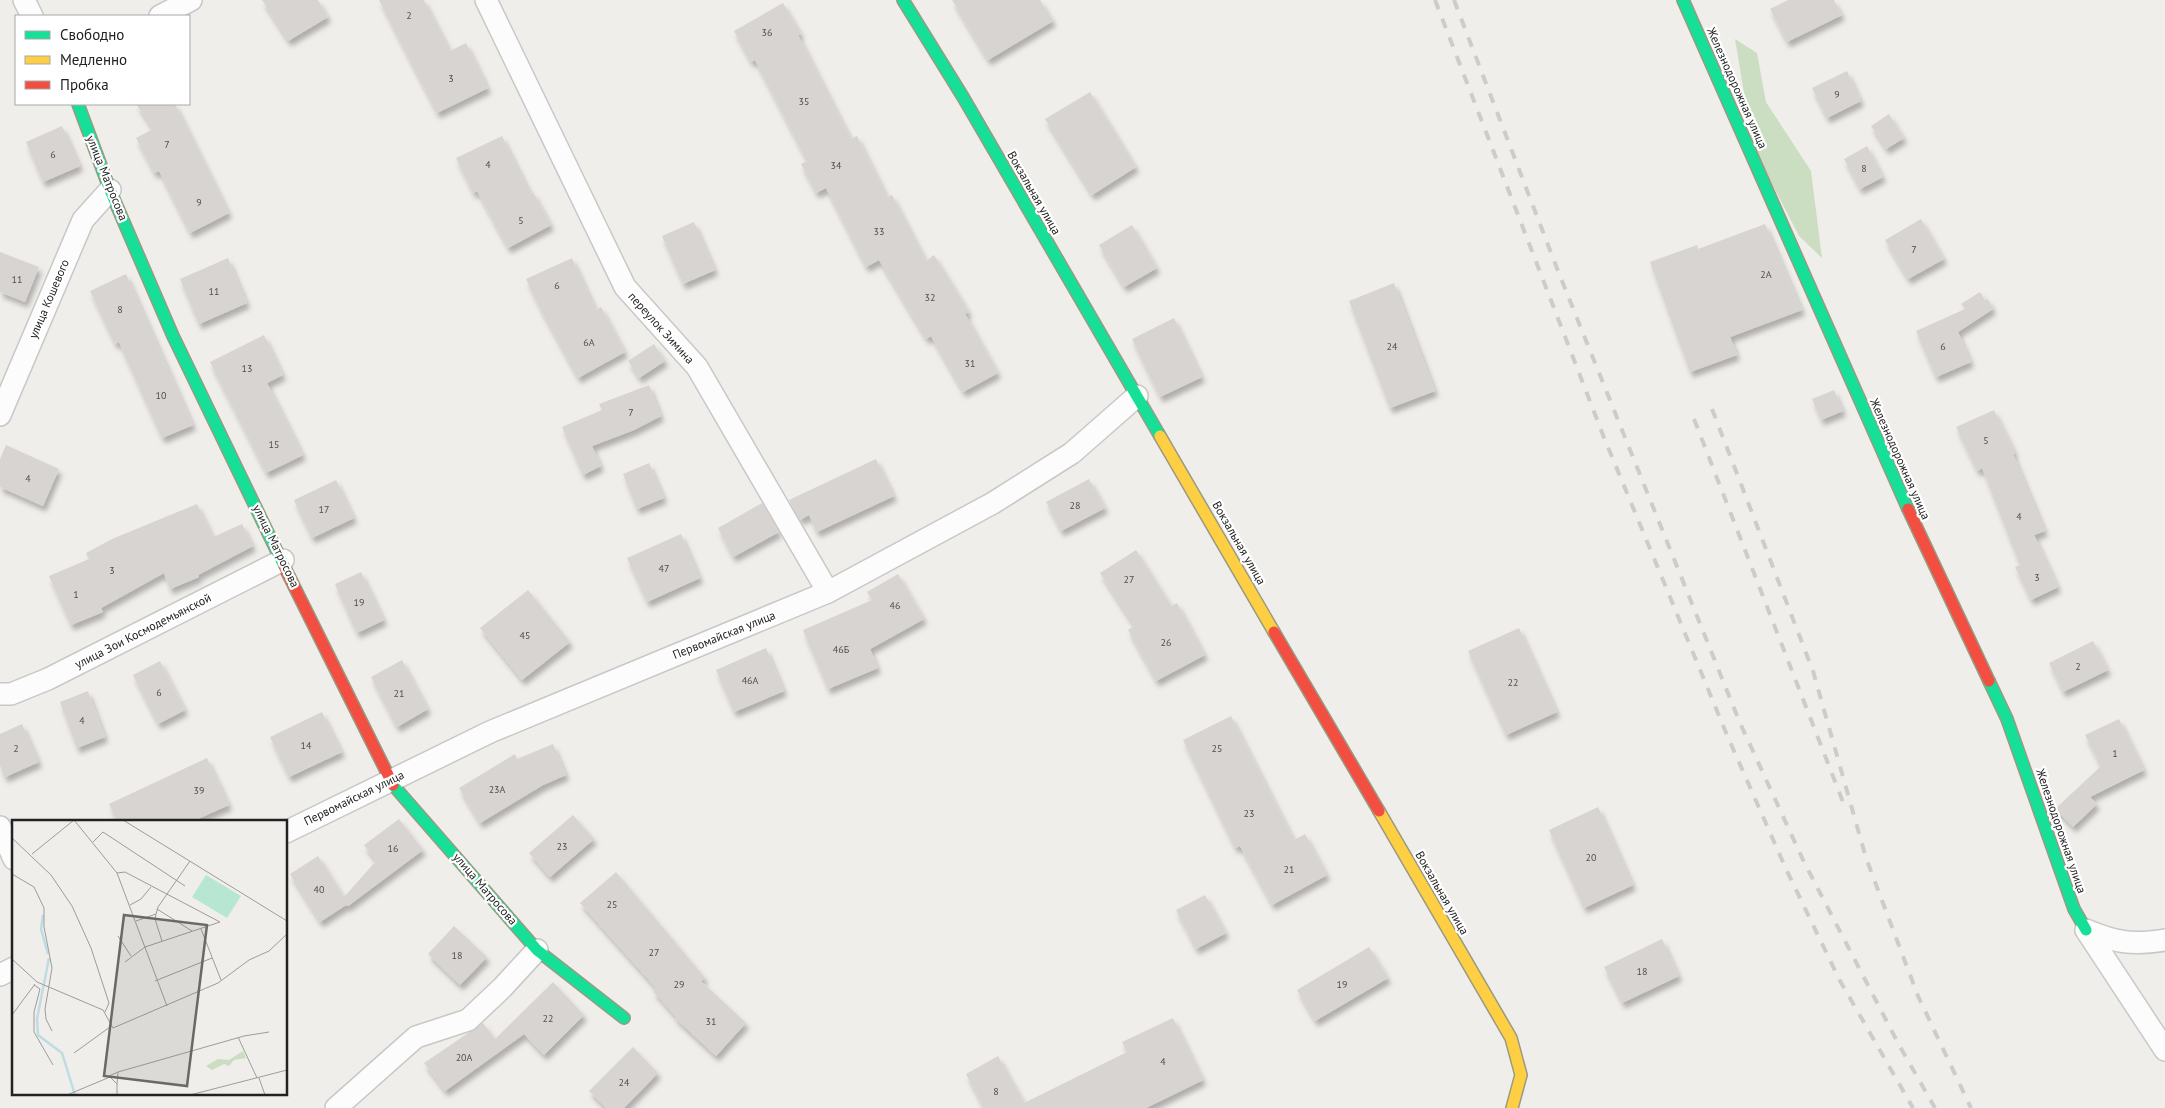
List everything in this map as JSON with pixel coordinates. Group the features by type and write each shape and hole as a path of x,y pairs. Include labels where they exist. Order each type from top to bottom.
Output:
{"street":[{"path":"24,0 32,15"},
{"path":"162,15 191,0"},
{"name":"переулок Зимина","path":"486,0 625,287 697,367 828,592"},
{"name":"Вокзальная улица","path":"903,0 963,97 1511,1038 1521,1075 1512,1108"},
{"name":"Железнодорожная улица","path":"1683,0 1907,508 2007,719 2074,909 2086,930"},
{"name":"улица Матросова","path":"78,105 110,190 173,336 389,781 537,950 624,1018"},
{"name":"улица Кошевого","path":"0,415 83,220 110,190"},
{"name":"Первомайская улица","path":"288,831 490,732 828,592 993,503 1064,458 1137,396"},
{"name":"улица Зои Космодемьянской","path":"0,694 10,694 48,679 283,560"},
{"path":"0,827 12,854"},
{"path":"2086,930 2111,941 2146,943 2165,940"},
{"path":"2086,930 2165,1050"},
{"path":"336,1108 416,1037 468,1020 502,988 537,950"},
{"path":"0,975 12,969"}],"green space":[{"path":"1735,39 1757,53 1766,102 1811,171 1822,258 1799,236 1753,147"}],"building":[{"path":"262,0 318,0 328,17 288,41"},
{"path":"379,0 424,0 450,51 466,43 488,88 437,113"},
{"path":"952,0 1040,0 1053,21 988,60"},
{"path":"1788,0 1834,0 1842,15 1787,42 1770,9"},
{"path":"783,3 801,34 798,35 851,139 857,136 887,197 892,195 926,261 934,255 969,312 965,314 998,373 963,392 931,336 926,339 879,260 866,267 826,188 816,193 801,164 807,161 755,60 751,62 734,31"},
{"path":"1847,71 1861,101 1827,118 1812,88"},
{"path":"1090,92 1136,167 1092,195 1045,119"},
{"path":"137,105 175,105 229,213 190,233 159,171 154,173 136,138 153,129"},
{"path":"1889,114 1904,138 1886,149 1871,126"},
{"path":"62,126 80,166 43,182 26,142"},
{"path":"502,136 531,194 533,192 551,225 508,248 477,191 473,193 456,158"},
{"path":"1867,146 1883,177 1860,189 1844,159"},
{"path":"1921,219 1944,259 1908,279 1885,240"},
{"path":"694,222 715,270 683,284 662,236"},
{"path":"1765,224 1802,310 1730,337 1737,355 1690,372 1650,262 1697,245 1698,249"},
{"path":"1132,225 1157,268 1124,287 1099,245"},
{"path":"0,252 39,267 25,302 0,292"},
{"path":"228,258 247,303 199,324 180,279"},
{"path":"572,258 596,310 601,307 625,352 578,378 526,279"},
{"path":"126,274 193,425 162,438 119,342 115,344 90,291"},
{"path":"1394,283 1435,391 1390,408 1349,301"},
{"path":"1980,292 1985,300 1988,299 1993,309 1958,332 1971,362 1936,377 1916,331 1965,309 1961,304"},
{"path":"1174,318 1202,377 1160,397 1132,339"},
{"path":"264,335 283,375 267,383 303,455 266,473 210,362"},
{"path":"654,344 665,361 639,378 628,361"},
{"path":"649,385 661,416 634,430 592,446 601,466 583,475 562,427 602,410 599,404"},
{"path":"1834,390 1843,411 1821,420 1812,399"},
{"path":"1994,410 2015,453 2013,454 2045,531 2034,535 2058,587 2031,600 2015,567 2020,565 1982,468 1977,471 1956,427"},
{"path":"6,445 59,469 43,506 0,487 0,459"},
{"path":"876,459 894,496 817,532 809,515 800,520 789,500"},
{"path":"649,463 664,498 637,509 623,474"},
{"path":"1089,479 1105,508 1061,531 1046,502"},
{"path":"336,480 354,518 312,538 294,500"},
{"path":"762,503 779,532 733,557 718,528"},
{"path":"197,504 213,537 242,524 253,546 198,575 199,577 170,589 164,573 101,608 103,612 71,625 49,576 89,559 86,553 112,539"},
{"path":"681,534 700,578 647,602 627,558"},
{"path":"1136,550 1171,606 1177,603 1205,655 1156,681 1128,630 1134,626 1100,573"},
{"path":"361,572 384,620 357,633 335,584"},
{"path":"898,574 924,619 870,649 878,668 828,689 803,630 872,600 867,592"},
{"path":"528,590 570,642 522,680 480,628"},
{"path":"1519,628 1557,712 1506,735 1468,651"},
{"path":"2093,641 2108,670 2063,692 2049,663"},
{"path":"766,648 784,691 734,712 716,670"},
{"path":"402,660 428,709 397,727 371,677"},
{"path":"160,661 185,710 158,724 133,675"},
{"path":"88,691 105,737 77,748 60,702"},
{"path":"322,712 342,752 289,777 270,737"},
{"path":"1231,716 1294,840 1305,834 1327,875 1272,905 1240,846 1235,848 1183,740"},
{"path":"2119,719 2144,770 2090,797 2097,804 2073,827 2059,813 2057,814 2055,809 2101,766 2085,735"},
{"path":"22,724 39,762 5,777 0,766 0,734"},
{"path":"553,744 566,775 543,785 480,823 459,788 515,754 517,759"},
{"path":"207,758 229,805 195,820 116,820 109,804"},
{"path":"1598,807 1633,885 1584,908 1549,830"},
{"path":"573,815 594,839 550,877 529,853"},
{"path":"399,819 423,850 348,906 346,905 320,922 290,874 318,856 344,897 376,861 364,845"},
{"path":"616,872 705,978 701,981 746,1023 716,1056 675,1018 653,991 656,988 580,903"},
{"path":"1205,895 1226,933 1196,949 1176,910"},
{"path":"454,926 487,957 460,985 428,954"},
{"path":"1662,939 1679,976 1622,1003 1604,967"},
{"path":"1369,947 1388,978 1315,1021 1297,990"},
{"path":"553,982 584,1015 544,1055 524,1034 445,1091 424,1063 483,1023 495,1039"},
{"path":"1173,1018 1203,1080 1146,1108 984,1108 966,1074 998,1056 1024,1103 1127,1052 1122,1042"},
{"path":"633,1047 658,1073 624,1108 606,1108 589,1091"}],"railway":[{"path":"1435,0 1603,435 1727,735 1786,869 1839,979 1913,1108"},
{"path":"1454,0 1558,271 1740,723 1804,862 1899,1045 1935,1108"},
{"path":"1712,409 1813,671 1866,858 1918,996 1971,1108"},
{"path":"1694,419 1843,802"}],"traffic: fast":[{"path":"903,0 963,97 1160,436"},
{"path":"1683,0 1908,509"},
{"path":"78,105 110,190 173,336 284,566"},
{"path":"1989,681 2007,719 2074,909 2086,930"},
{"path":"393,785 537,950 624,1018"}],"traffic: slow":[{"path":"1160,436 1274,632"},
{"path":"1379,811 1511,1038 1521,1075 1512,1108"}],"traffic: jam":[{"path":"1908,509 1989,681"},
{"path":"284,566 393,785"},
{"path":"1274,632 1379,811"}]}
